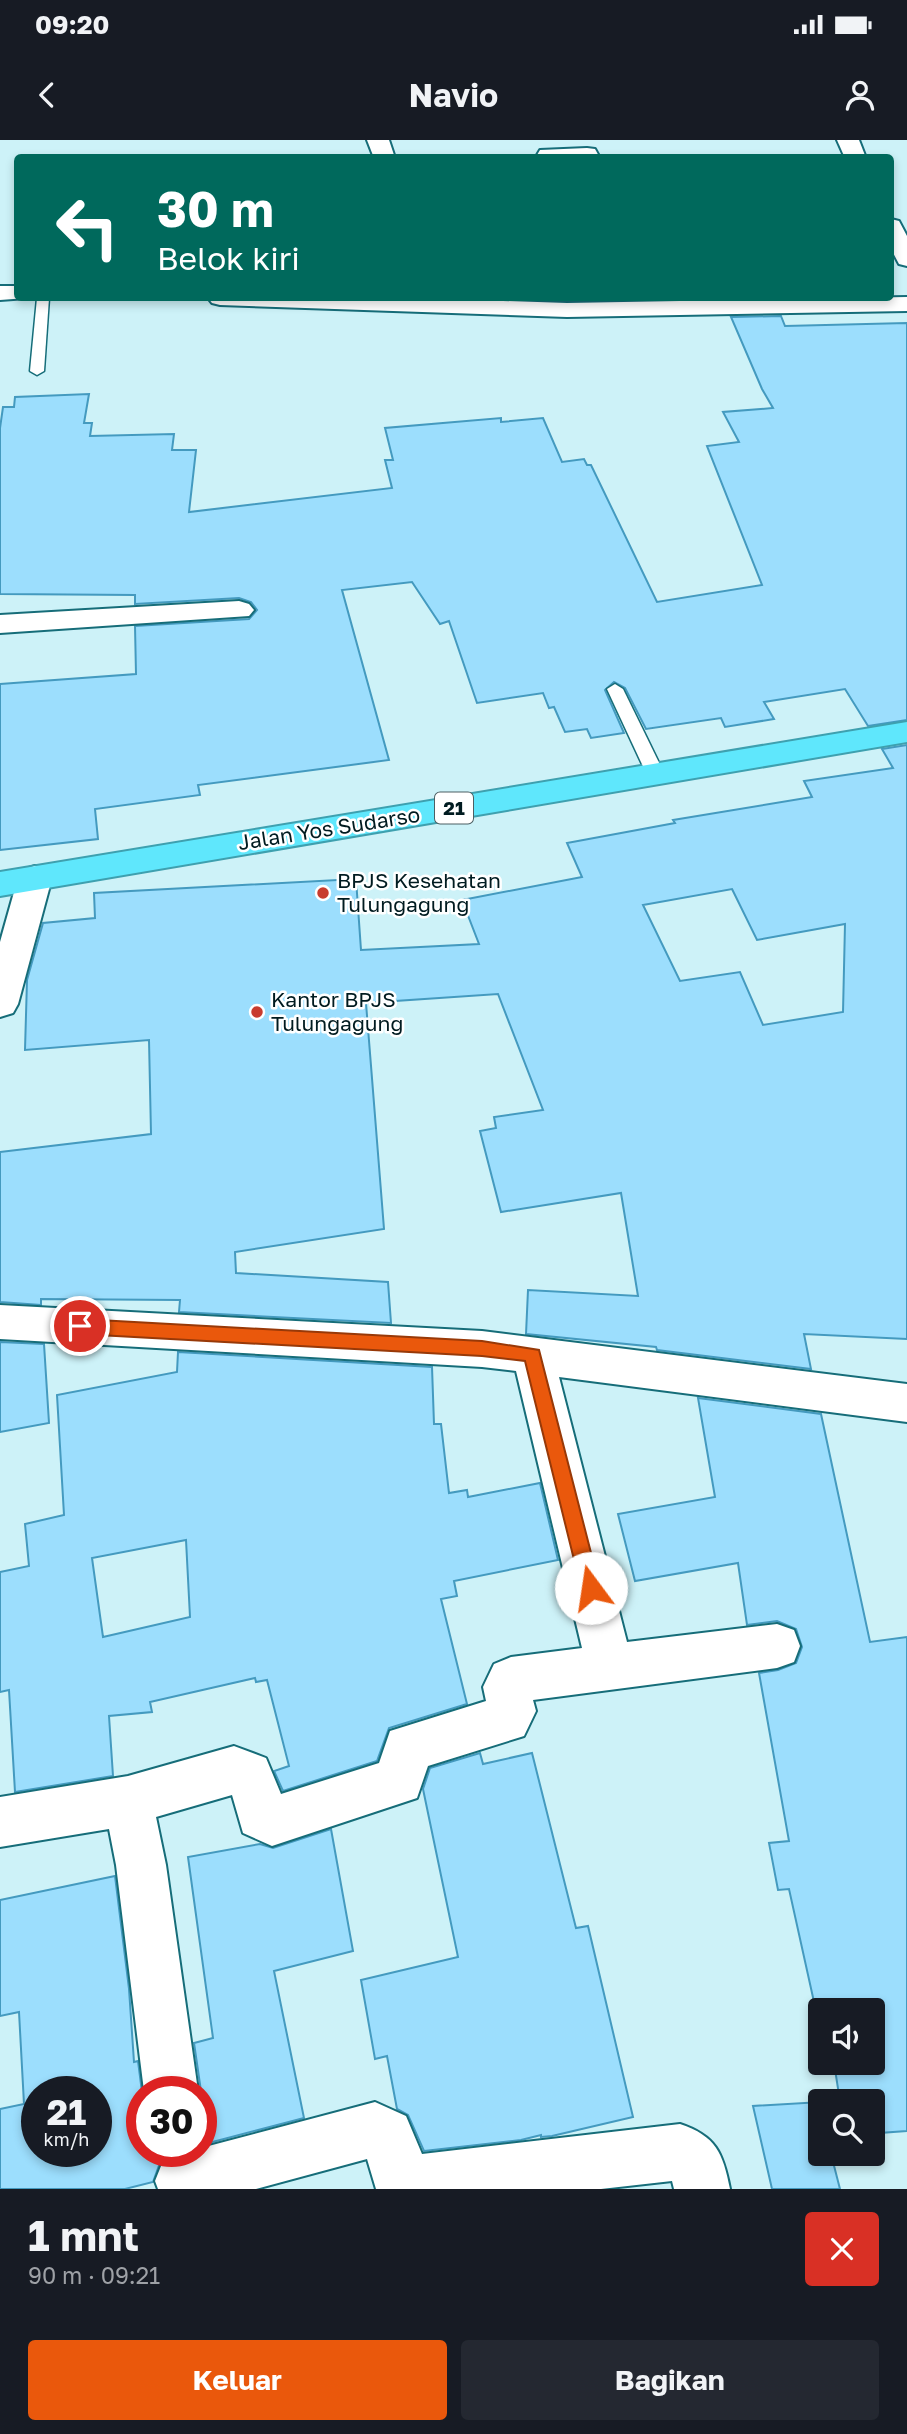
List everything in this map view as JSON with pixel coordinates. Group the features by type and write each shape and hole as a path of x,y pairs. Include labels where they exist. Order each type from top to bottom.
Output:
{"highway":[{"name":"Jalan Yos Sudarso","path":"0,884 907,732"}],"street":[{"path":"894,232 907,259"},
{"path":"307,301 567,310 907,304"},
{"path":"0,624 239,610"},
{"path":"0,1004 35,878"},
{"path":"0,1322 468,1348 907,1403"},
{"path":"533,1355 610,1666"},
{"path":"0,1822 128,1801 234,1770 242,1770 254,1781 261,1815 272,1821 400,1781 407,1748 506,1719 512,1712 507,1688 512,1680 778,1646"},
{"path":"128,1801 141,1865 169,2076"},
{"path":"182,2174 375,2129 388,2135 398,2178 407,2184 680,2152 686,2153 695,2164 702,2189"}],"lane":[{"path":"37,371 43,301"},
{"path":"615,689 656,775"}],"building":[{"path":"781,316 785,326 907,323 907,720 868,726 845,689 764,702 774,719 725,727 721,718 646,729 625,688 614,682 605,690 624,733 591,738 587,729 565,732 554,707 549,708 543,693 477,703 449,621 440,624 412,582 342,590 389,760 198,785 200,795 95,809 98,839 0,850 0,684 136,674 135,626 249,619 257,610 251,602 239,598 135,604 135,595 0,594 0,428 3,407 14,407 15,397 89,394 84,423 92,423 90,436 174,434 172,450 196,450 189,512 392,488 385,460 393,460 385,428 501,418 501,422 543,418 562,462 584,459 587,465 591,465 657,602 762,585 707,446 739,442 723,412 773,408 731,317"},
{"path":"907,745 907,1339 804,1334 811,1369 657,1350 656,1347 526,1334 528,1290 638,1296 621,1193 501,1212 480,1131 496,1128 494,1117 543,1110 498,994 366,1003 384,1229 235,1252 236,1273 388,1282 391,1323 179,1312 180,1300 41,1299 41,1305 0,1302 0,1152 151,1134 149,1040 25,1050 27,980 43,923 95,918 94,893 356,879 361,950 479,944 462,900 582,877 567,843 675,823 673,820 812,797 804,781 893,768 882,749","holes":["732,889 757,940 845,924 843,1012 763,1025 740,972 680,981 643,905"]},
{"path":"0,1342 44,1344 49,1423 0,1432"},
{"path":"178,1352 432,1367 434,1424 441,1424 449,1493 467,1490 468,1497 540,1483 558,1560 454,1581 457,1596 441,1599 467,1704 389,1728 377,1761 283,1791 274,1771 289,1766 267,1680 256,1682 255,1678 150,1702 152,1712 109,1716 113,1776 15,1792 9,1690 0,1692 0,1572 29,1566 25,1524 64,1515 57,1395 177,1372","holes":["186,1540 190,1617 103,1637 92,1558"]},
{"path":"698,1398 821,1414 870,1642 907,1637 907,2131 885,2133 885,2089 838,2089 836,2075 885,2075 885,1998 813,1998 789,1889 778,1890 769,1843 789,1841 759,1673 796,1663 802,1647 796,1629 777,1621 747,1625 738,1563 635,1581 618,1514 715,1497"},
{"path":"480,1753 483,1764 532,1753 576,1928 588,1926 633,2117 552,2136 541,2135 521,2140 424,2151 408,2115 397,2109 387,2056 375,2059 361,1980 458,1957 423,1789 430,1768"},
{"path":"331,1829 353,1951 274,1971 304,2118 217,2141 217,2076 199,2076 194,2043 213,2038 188,1857 260,1844 273,1848"},
{"path":"115,1876 129,1989 134,2062 138,2061 140,2076 126,2076 126,2167 158,2167 153,2182 125,2189 0,2189 0,2109 21,2105 21,2167 112,2167 112,2076 22,2076 19,2012 0,2016 0,1900"},
{"path":"808,2103 808,2166 834,2166 840,2189 772,2189 753,2106"}],"place":[{"name":"BPJS Kesehatan Tulungagung","path":"323,893"},
{"name":"Kantor BPJS Tulungagung","path":"257,1012"}],"route":[{"path":"80,1326 482,1349 533,1355 591,1588"}]}
